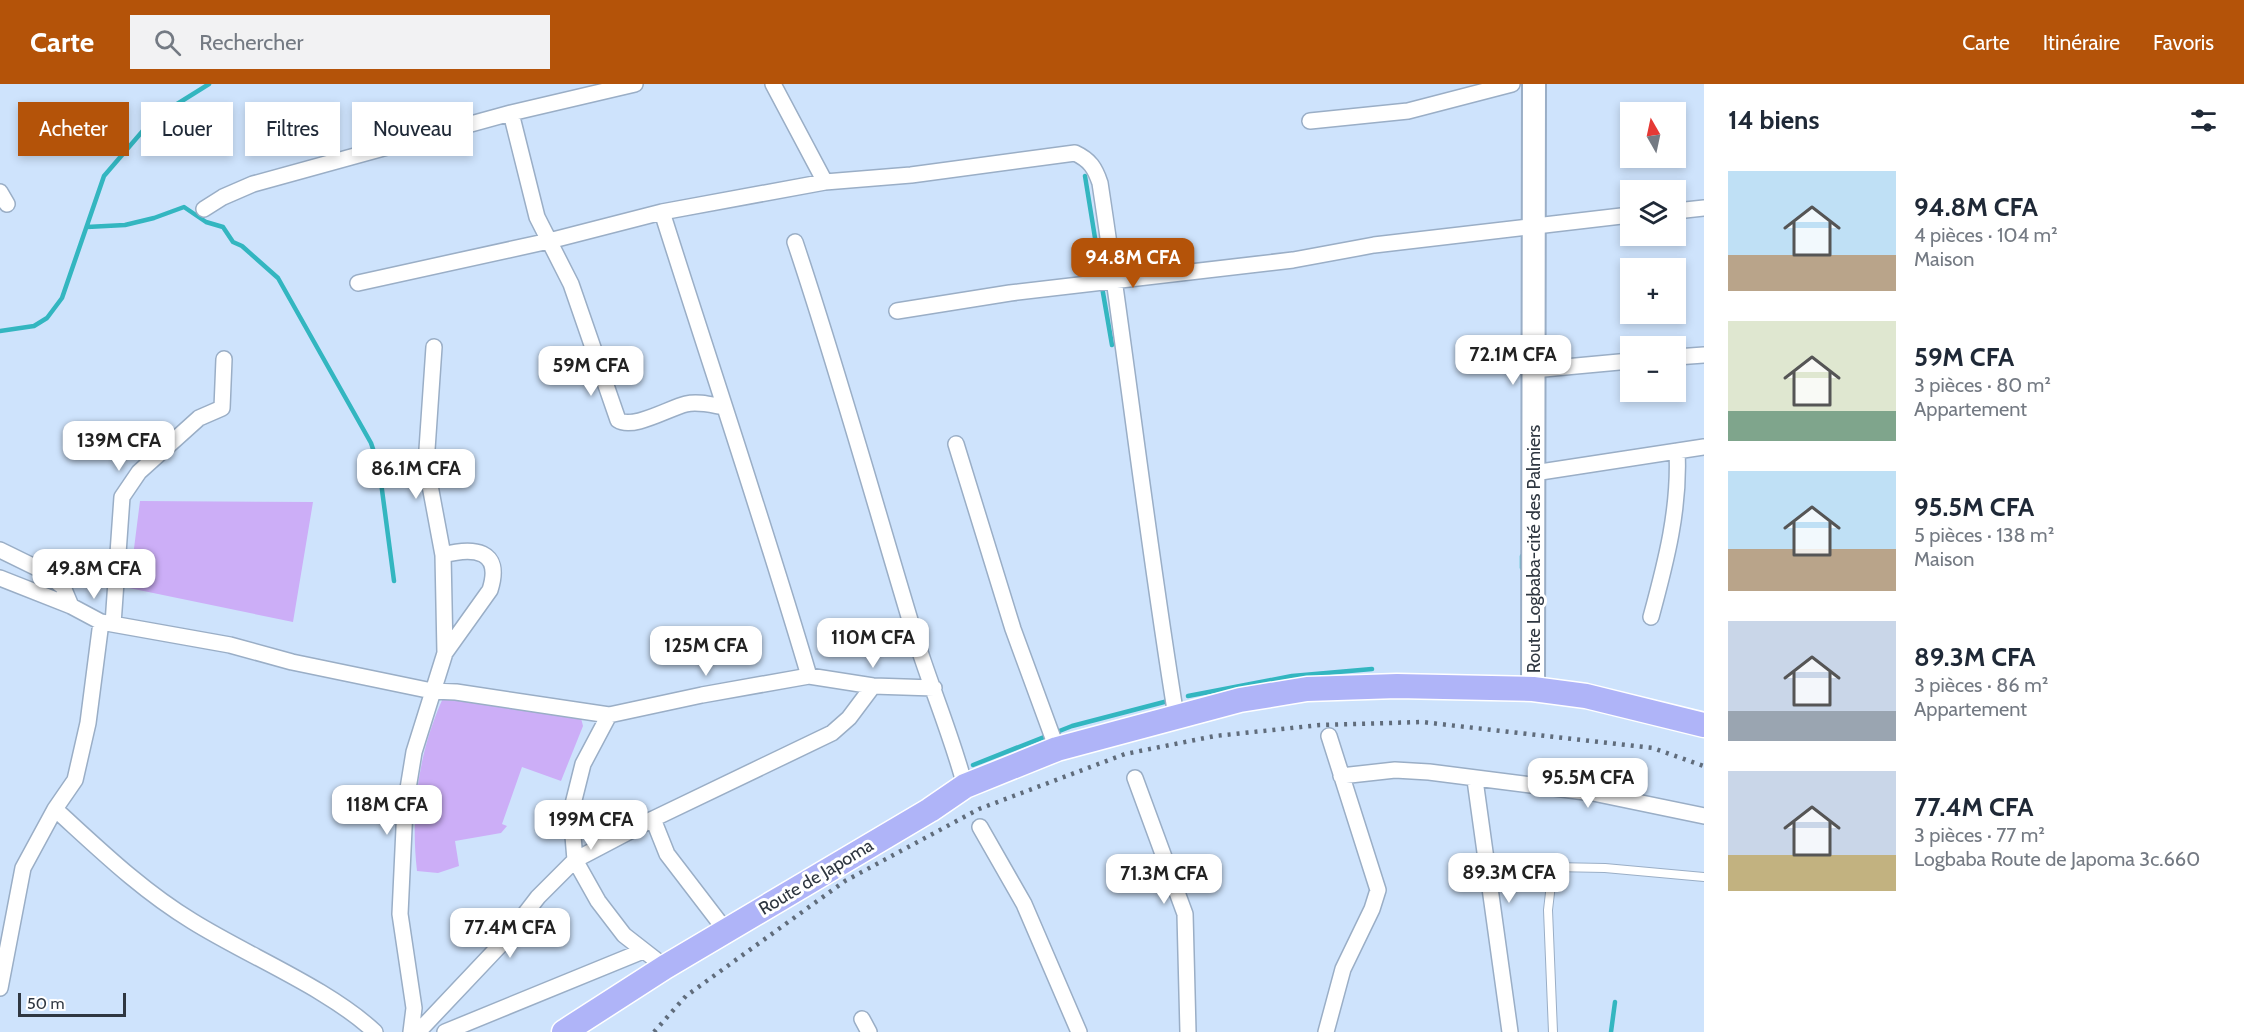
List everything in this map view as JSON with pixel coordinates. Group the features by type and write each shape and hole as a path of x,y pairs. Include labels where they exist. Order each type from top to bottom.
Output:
{"main road":[{"name":"Route Logbaba-cité des Palmiers","path":"1533,689 1534,84"},
{"name":"Route de Japoma","path":"564,1032 665,967 930,810 965,786 1057,749 1176,716 1240,700 1307,689 1397,686 1533,689 1586,696 1704,725"}],"street":[{"path":"772,84 825,182"},
{"path":"1310,121 1408,111 1512,84"},
{"path":"204,209 223,197 254,184 511,113 626,85"},
{"path":"511,113 537,218 571,284 618,420 622,423 632,423 686,404 724,407"},
{"path":"358,283 549,241 662,212 825,182 911,175 1075,153 1094,165 1101,183 1135,419 1152,566 1176,716"},
{"path":"1686,210 1704,208"},
{"path":"662,212 724,407 761,514 809,676"},
{"path":"897,311 1010,293 1293,260 1374,244 1620,217"},
{"path":"795,242 824,329 915,639 955,748 965,786"},
{"path":"434,347 426,464 443,555 446,653"},
{"path":"1686,356 1704,355"},
{"path":"0,988 23,868 55,809 75,780 107,623 122,497 139,472 199,418 222,408 224,359"},
{"path":"1533,370 1620,362"},
{"path":"956,444 1013,629 1057,749"},
{"path":"1534,472 1704,447"},
{"path":"1651,617 1668,555 1679,486 1677,451"},
{"path":"0,550 45,572 63,587 71,606"},
{"path":"411,1032 414,1008 400,914 405,807 414,752 446,653 490,590 494,578 486,556 476,550 462,550 443,555"},
{"path":"0,578 107,623 230,645 292,662 432,691 456,692 609,715 702,695 809,676 873,686 933,688"},
{"path":"418,1032 505,940 538,897 575,860 653,819 832,733 849,718 873,686"},
{"path":"609,715 583,764 571,812 575,860 598,902 624,935 665,967"},
{"path":"1326,1032 1343,969 1368,919 1378,890 1329,736"},
{"path":"1341,776 1395,770 1593,793 1704,816"},
{"path":"1136,778 1185,914 1188,1032"},
{"path":"1475,780 1510,1032"},
{"path":"55,809 135,882 192,921 330,999 375,1032"},
{"path":"653,819 667,855 726,931"},
{"path":"980,827 1024,904 1080,1032"},
{"path":"445,1032 643,951"}],"lane":[{"path":"1553,1032 1548,910 1553,867 1605,868 1704,877"}],"shaded area":[{"path":"140,501 313,502 293,622 129,588"},
{"path":"445,694 464,694 506,708 581,718 583,726 561,781 522,767 502,824 507,826 501,833 455,841 459,866 438,873 417,871 415,826 419,780 429,736"}],"waterway":[{"path":"0,331 34,326 47,318 62,298 104,176 153,119 209,84"},
{"path":"1085,176 1101,275"},
{"path":"87,227 125,225 184,207 206,222 223,227 233,242 242,246 278,278 371,443 379,467 394,581"},
{"path":"1102,287 1112,345"},
{"path":"1522,556 1522,568"},
{"path":"1188,696 1292,676 1372,669"},
{"path":"973,765 1072,726 1168,701"},
{"path":"1611,1032 1615,1002"}],"railway":[{"path":"654,1032 686,996 845,881 979,809 1125,754 1215,736 1320,725 1422,722 1653,748 1704,766"}]}
